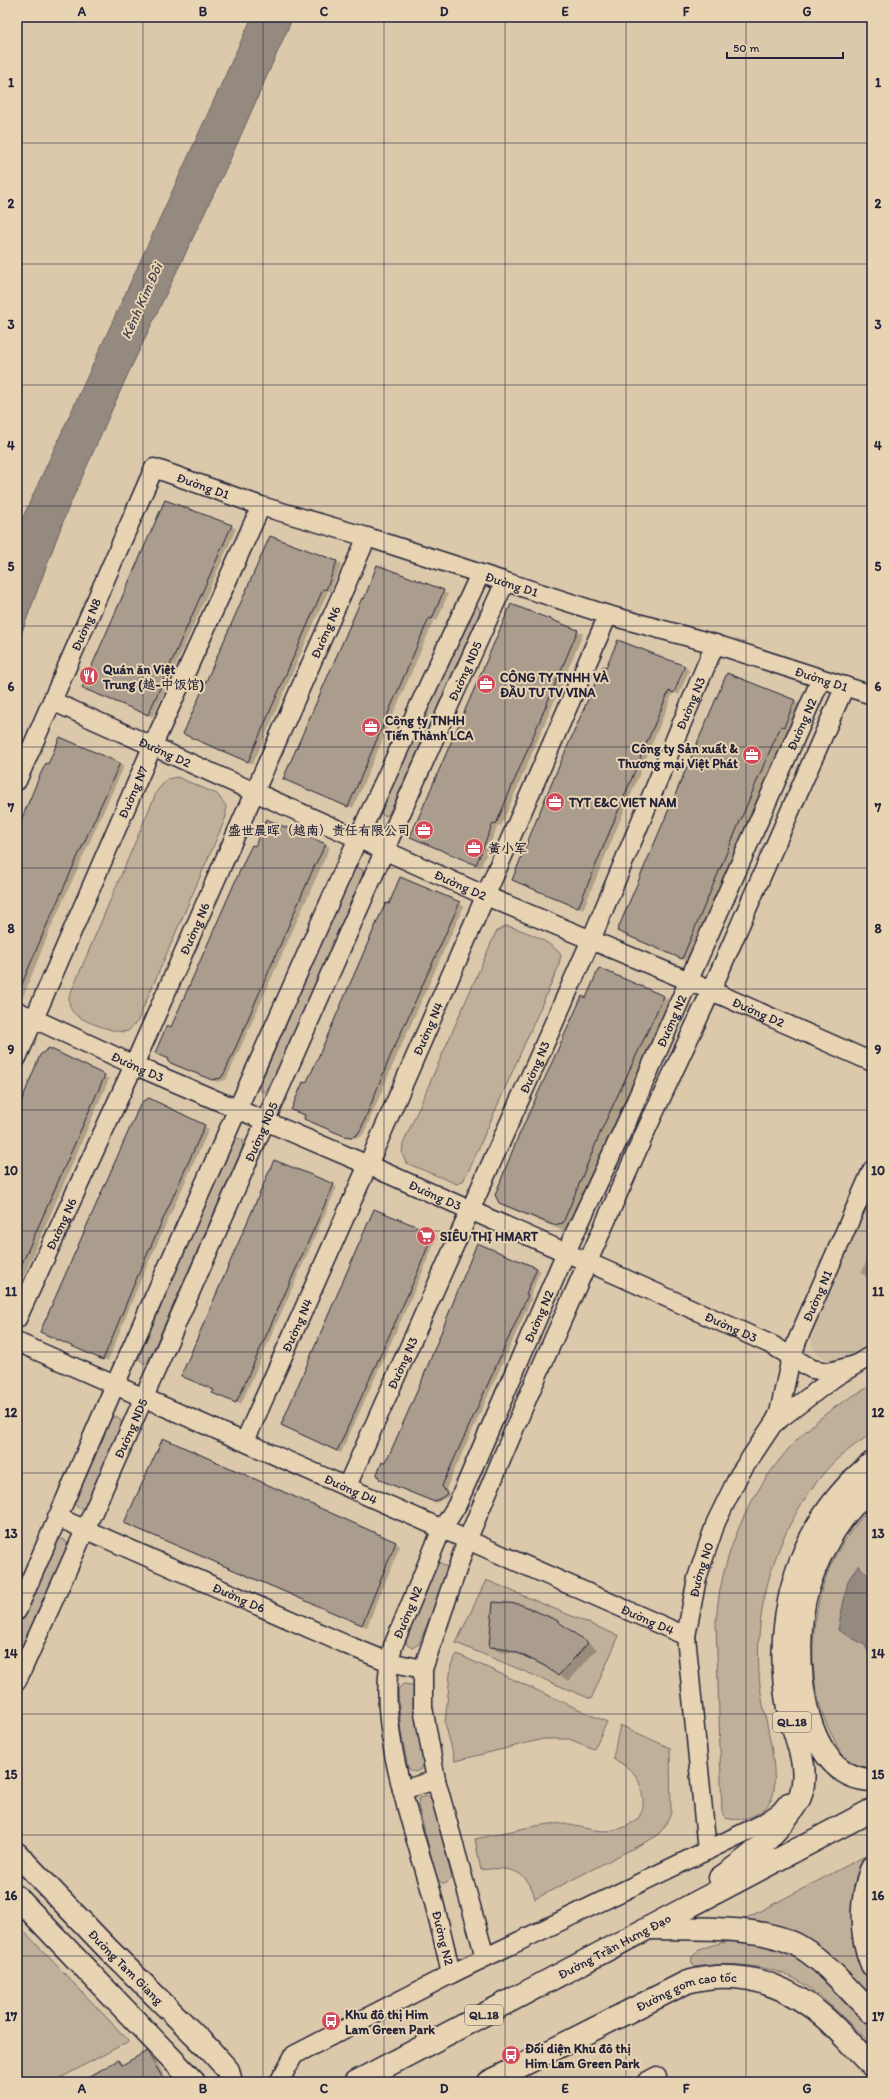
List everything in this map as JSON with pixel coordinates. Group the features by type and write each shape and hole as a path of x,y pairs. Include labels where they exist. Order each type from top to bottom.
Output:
{"main road":[{"name":"QL.18","path":"645,1930 763,1846 796,1806 800,1796 803,1777 802,1754 789,1711 786,1694 784,1649 786,1614 798,1567 829,1507 872,1463"},
{"path":"872,1487 850,1508 823,1550 807,1591 803,1610 800,1648 804,1698 812,1724 823,1748 830,1759 846,1772 856,1777 872,1780"},
{"name":"Đường Trần Hưng Đạo","path":"356,2082 872,1810"},
{"name":"Đường Tam Giang","path":"17,1854 108,1949 210,2050 228,2070 231,2082"},
{"path":"872,1867 864,1894 863,1929 872,1965"},
{"path":"17,1897 194,2082"},
{"path":"645,1930 744,1931 776,1937 795,1944 813,1956 872,2013"},
{"name":"Đường gom cao tốc","path":"489,2082 687,1982 706,1977 729,1976 765,1983 797,1997 825,2019 872,2066"}],"street":[{"name":"Đường D1","path":"154,468 262,506 367,537 608,615 715,644 872,695"},
{"name":"Đường N8","path":"17,781 154,468"},
{"name":"Đường N7","path":"17,1058 153,745 262,506"},
{"name":"Đường N6","path":"17,1319 134,1065 367,537"},
{"name":"Đường ND5","path":"17,1611 115,1385 358,838 480,574"},
{"name":"Đường ND5","path":"17,1681 86,1529 384,850 505,582"},
{"name":"Đường N4","path":"245,1441 368,1165 608,615"},
{"name":"Đường N3","path":"347,1486 469,1210 591,940 715,644"},
{"name":"Đường N2","path":"451,1974 431,1891 402,1790 389,1710 389,1662 403,1621 443,1528 457,1505 566,1252 628,1119 820,679"},
{"name":"Đường N2","path":"485,1957 436,1780 422,1707 423,1669 468,1539 527,1399 648,1126 711,991 845,686"},
{"name":"Đường D2","path":"52,701 256,791 486,896 689,981 872,1062"},
{"path":"755,829 778,838"},
{"name":"Đường D3","path":"17,1011 134,1065 368,1165 741,1330 810,1368 823,1371 838,1371 852,1366"},
{"path":"628,1119 648,1126"},
{"name":"Đường N1","path":"773,1424 779,1413 791,1357 872,1170"},
{"name":"Đường D4","path":"17,1342 686,1636"},
{"name":"Đường N0","path":"706,1851 686,1636 697,1578 716,1522 739,1475 773,1424 806,1398 872,1354"},
{"path":"507,1389 527,1399"},
{"name":"Đường D6","path":"57,1517 389,1662 423,1669"},
{"path":"278,2082 294,2055 485,1957 771,1819 789,1800 803,1777"},
{"path":"402,1790 436,1780"}],"shaded area":[{"path":"474,605 478,606 480,611 477,619 394,804 388,815 384,816 381,813 380,807"},
{"path":"177,777 217,794 226,806 226,817 137,1022 128,1031 123,1032 108,1029 90,1023 76,1015 69,1003 69,997 157,791 167,779"},
{"path":"356,867 363,870 362,880 272,1083 264,1093 259,1089 260,1084"},
{"path":"505,926 536,936 551,945 561,955 558,968 469,1170 463,1181 457,1184 406,1163 402,1154 403,1144 496,932"},
{"path":"237,1138 243,1140 242,1150 152,1353 145,1364 139,1359 140,1354 233,1142"},
{"path":"872,1190 872,1347 843,1364 834,1365 818,1354 812,1346 812,1335 815,1319"},
{"path":"872,1385 872,1433 834,1462 812,1489 797,1512 784,1537 766,1590 761,1617 759,1673 760,1688 773,1761 774,1790 772,1798 763,1810 748,1818 725,1818 722,1812 716,1621 720,1591 727,1561 737,1532 750,1505 784,1454 805,1432 828,1412"},
{"path":"115,1416 119,1418 122,1424 86,1506 80,1509 73,1503 109,1419"},
{"path":"872,1505 872,1580 858,1565 848,1581 838,1630 865,1645 872,1661 872,1770 850,1761 843,1755 825,1720 818,1700 814,1679 813,1636 821,1594 831,1564 846,1538"},
{"path":"61,1539 65,1540 68,1546 17,1662 17,1629 56,1541"},
{"path":"440,1562 449,1569 447,1576 419,1644 412,1648 406,1644 406,1641 424,1591 437,1563"},
{"path":"486,1580 619,1636 591,1699 456,1643"},
{"path":"457,1654 607,1722 594,1749 569,1739 543,1739 455,1761 445,1723 451,1665"},
{"path":"403,1684 412,1685 415,1688 413,1697 423,1762 420,1770 414,1772 408,1768 401,1732 398,1693 399,1688"},
{"path":"620,1725 670,1748 671,1812 665,1826 657,1836 535,1899 528,1881 516,1872 500,1869 481,1870 475,1839 550,1824 572,1825 592,1830 613,1830 624,1827 637,1819 642,1812 643,1805 640,1784 631,1770 613,1758"},
{"path":"428,1796 433,1803 452,1878 447,1883 442,1883 437,1879 418,1805 419,1798"},
{"path":"869,1854 865,1862 862,1964 872,1986 872,2000 744,1921 745,1919"},
{"path":"17,1924 129,2041 53,2082 17,2082"},
{"path":"738,1940 778,1947 796,1955 808,1963 831,1982 872,2025 872,2045 823,1999 791,1977 768,1969 743,1965 707,1965 695,1967 692,1960 693,1955 698,1951 715,1944"}],"water":[{"name":"Kênh Kim Đôi","path":"252,17 293,17 229,162 127,376 67,511 17,645 17,530"},
{"path":"858,1565 872,1580 872,1661 865,1645 838,1630 848,1581"}],"building":[{"path":"165,500 232,525 148,715 82,688"},
{"path":"270,536 337,561 326,590 323,589 248,762 183,734"},
{"path":"377,565 444,590 432,619 429,618 348,807 283,779 362,598 364,599"},
{"path":"511,604 578,630 496,824 493,823 476,865 410,837"},
{"path":"618,640 685,666 674,693 669,691 578,908 512,880 592,690 603,666 606,667"},
{"path":"727,673 795,700 784,727 781,726 768,755 682,959 617,931"},
{"path":"60,737 120,763 45,929 17,996 17,830 40,775 46,763 48,764"},
{"path":"266,819 326,844 314,867 225,1072 221,1078 212,1080 168,1062 169,1059 155,1053 167,1025 171,1027 246,857 252,845 255,846"},
{"path":"400,877 460,902 390,1057 361,1129 357,1135 352,1137 344,1136 304,1119 305,1115 291,1110 303,1082 306,1083 313,1069 380,915 386,903 389,904"},
{"path":"599,968 664,996 601,1131 563,1223 553,1225 499,1203 495,1195 516,1142 582,996 586,998"},
{"path":"49,1048 105,1075 17,1275 17,1112 40,1055"},
{"path":"149,1098 205,1125 135,1282 103,1360 40,1332 140,1105 143,1101"},
{"path":"274,1160 334,1184 236,1403 212,1393 214,1390 181,1376"},
{"path":"374,1209 433,1233 417,1274 337,1451 281,1425"},
{"path":"477,1243 537,1268 526,1294 528,1295 442,1486 447,1494 438,1500 432,1501 380,1480 377,1474 382,1462 384,1463 390,1453 422,1380"},
{"path":"163,1438 396,1542 362,1625 124,1523"},
{"path":"493,1602 519,1604 527,1607 556,1620 588,1643 558,1676 545,1666 518,1653 503,1648 489,1647"},
{"path":"147,2051 165,2082 80,2082 118,2060 122,2065"}],"place":[{"name":"Quán ăn Việt Trung (越-中饭馆)","path":"89,676"},
{"name":"CÔNG TY TNHH VÀ ĐẦU TƯ TV VINA","path":"486,684"},
{"name":"Công ty TNHH Tiến Thành LCA","path":"371,727"},
{"name":"Công ty Sản xuất & Thương mại Việt Phát","path":"752,755"},
{"name":"TYT E&C VIET NAM","path":"555,802"},
{"name":"盛世晨晖（越南）责任有限公司","path":"424,830"},
{"name":"黄小军","path":"474,848"},
{"name":"SIÊU THỊ HMART","path":"426,1236"},
{"name":"Khu đô thị Him Lam Green Park","path":"331,2021"},
{"name":"Đối diện Khu đô thị Him Lam Green Park","path":"511,2055"}]}
